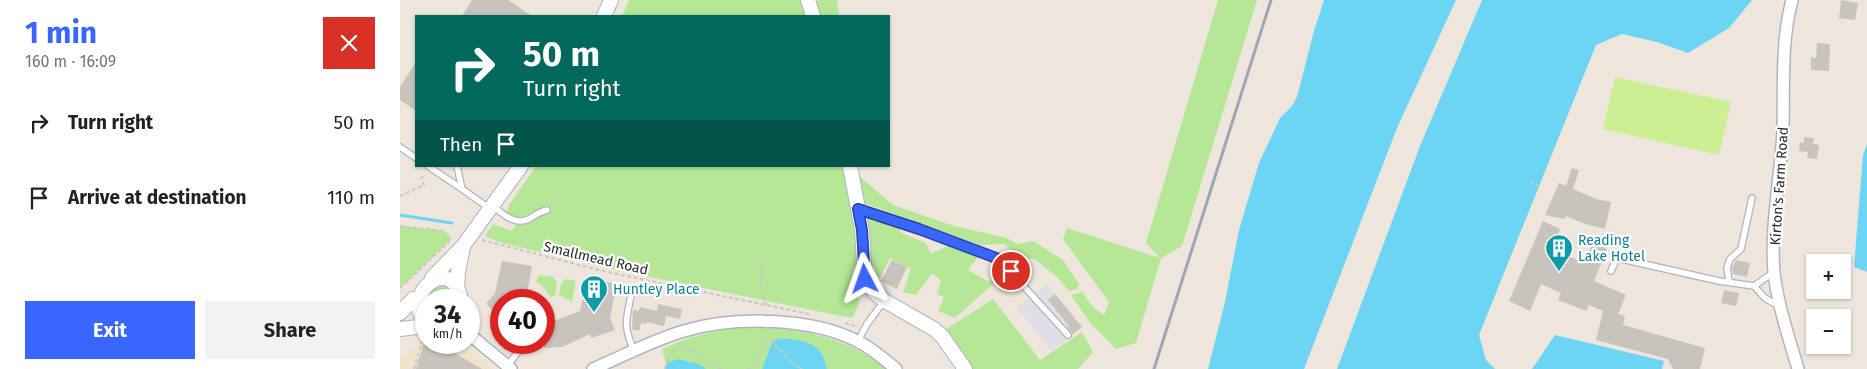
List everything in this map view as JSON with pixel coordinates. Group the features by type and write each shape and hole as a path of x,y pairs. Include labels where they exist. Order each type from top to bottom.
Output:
{"street":[{"path":"604,15 612,0"},
{"path":"808,0 813,15"},
{"name":"Kirton's Farm Road","path":"1792,0 1786,22 1783,132 1775,201 1774,272 1781,308 1798,369"},
{"path":"400,313 413,299 420,285 432,278 463,239 492,208 520,167"},
{"path":"850,167 862,230 865,279 874,292 934,329 942,336 965,369"},
{"path":"460,289 458,272 463,239"},
{"path":"432,278 447,280 455,289"},
{"path":"413,299 415,311"},
{"path":"593,369 664,338 708,324 758,320 800,325 858,341 896,369"},
{"path":"400,329 415,328"},
{"path":"480,343 509,367"}],"lane":[{"path":"400,147 415,157"},
{"path":"429,167 510,219 526,220 538,212 547,210"},
{"path":"458,167 462,189"},
{"path":"1729,282 1727,268 1730,259 1741,249 1752,198"},
{"path":"858,209 919,229 999,259 1068,335"},
{"path":"1611,271 1617,258 1754,286 1765,298 1781,308"},
{"path":"1754,286 1774,272"},
{"path":"631,294 625,324 634,351"},
{"path":"858,341 864,329 885,300"},
{"path":"509,367 517,354"}],"path":[{"path":"400,196 424,185 421,178 429,174"},
{"path":"1530,182 1541,186"},
{"path":"400,226 445,231"},
{"path":"400,288 463,239"},
{"name":"Smallmead Road","path":"463,239 480,240 603,271 809,314"},
{"path":"762,263 761,285 766,304"},
{"path":"843,323 864,329"},
{"path":"749,369 757,359 763,342 770,340 790,362 802,369"},
{"path":"665,369 670,354 677,348 688,348 705,357 721,369"},
{"path":"414,369 418,354"}],"shaded area":[{"path":"1047,284 1082,327 1052,351 1017,308"},
{"path":"415,346 415,354 475,354 493,369 400,369 400,359"}],"green space":[{"path":"629,0 804,0 808,15 622,15"},
{"path":"812,0 837,0 839,15 815,15"},
{"path":"1218,0 1257,0 1182,246 1161,258 1136,343 1116,349 1091,324 1071,295 1082,292 1093,307 1104,315 1109,302 1063,239 1067,228 1160,258 1146,243"},
{"path":"1615,77 1731,102 1719,155 1603,129"},
{"path":"535,167 857,167 859,176 893,205 954,226 1007,238 1017,244 1033,241 1063,260 1079,284 1077,289 1069,291 1057,277 1034,259 1021,258 1004,244 981,245 863,203 864,216 898,225 901,233 926,243 931,254 948,246 978,257 968,270 989,282 995,275 1001,277 955,318 938,311 944,297 937,294 941,281 932,273 916,295 903,292 911,269 890,258 880,278 858,267 859,304 853,317 846,317 610,269 499,242 485,236 493,224 512,231 520,218 509,216 507,211 509,205"},
{"path":"402,226 445,231 452,238 400,288 400,228"},
{"path":"539,275 553,277 557,283 555,295 555,289 544,289 536,282"},
{"path":"566,279 576,281 572,302 559,295 561,284"},
{"path":"442,284 449,289 432,289"},
{"path":"993,299 1040,360 1082,332 1093,352 1078,369 956,369 965,364 945,330"},
{"path":"751,326 806,332 840,342 872,358 887,369 827,369 822,352 772,342 762,369 706,369 691,362 681,361 666,364 662,349 705,334"}],"water":[{"path":"1324,0 1456,0 1397,128 1304,369 1208,369 1225,302 1239,230 1259,163 1280,118 1292,106 1297,97"},
{"path":"1482,0 1752,0 1729,28 1688,53 1657,42 1622,34 1596,45 1479,335 1486,360 1495,369 1337,369 1420,146"},
{"path":"1867,144 1867,272 1854,267 1863,155"},
{"path":"1555,335 1664,361 1662,369 1532,369"},
{"path":"778,339 796,340 814,346 823,356 827,369 762,369 772,342"},
{"path":"677,359 699,364 706,369 665,369 666,364"}],"building":[{"path":"472,0 508,0 530,15 463,15"},
{"path":"1841,0 1858,3 1855,20 1839,18"},
{"path":"1817,43 1830,44 1829,71 1811,70 1811,57 1816,58"},
{"path":"415,64 415,110 400,100 400,87"},
{"path":"1804,137 1814,138 1813,144 1819,145 1817,159 1807,158 1808,152 1799,151 1800,142 1804,143"},
{"path":"1572,168 1579,170 1573,189 1596,199 1611,202 1605,229 1585,224 1566,216 1564,219 1545,215 1559,183 1566,186"},
{"name":"Reading Lake Hotel","path":"1543,221 1560,229 1552,249 1584,263 1593,242 1607,249 1594,281 1626,295 1618,314 1625,316 1623,325 1705,348 1700,369 1673,369 1668,359 1596,340 1603,311 1589,305 1586,311 1558,300 1561,293 1541,284 1530,311 1509,301"},
{"path":"892,260 907,267 897,289 881,281"},
{"path":"1736,260 1750,263 1747,277 1733,274 1732,268"},
{"path":"502,261 532,266 528,289 496,289"},
{"name":"Huntley Place","path":"588,277 617,284 610,318 615,330 591,338 590,334 562,347 555,347 555,320 580,311"},
{"path":"1724,290 1739,293 1736,306 1721,303"},
{"path":"1055,294 1082,327 1073,334 1067,327 1069,326 1048,300"},
{"path":"490,299 490,308 486,304"},
{"path":"658,304 682,309 680,319 666,316 664,326 646,322 646,324 641,323 639,331 632,329 633,310 639,311 640,307 657,311"},
{"path":"420,354 456,354 482,369 416,369"}],"waterway":[{"path":"400,215 452,223"}],"railway":[{"path":"1154,369 1271,0"}],"place":[{"name":"Reading Lake Hotel","path":"1559,272"},
{"name":"Huntley Place","path":"594,313"}],"route":[{"path":"865,279 862,230 858,209 919,229 999,259 1011,271"}]}
